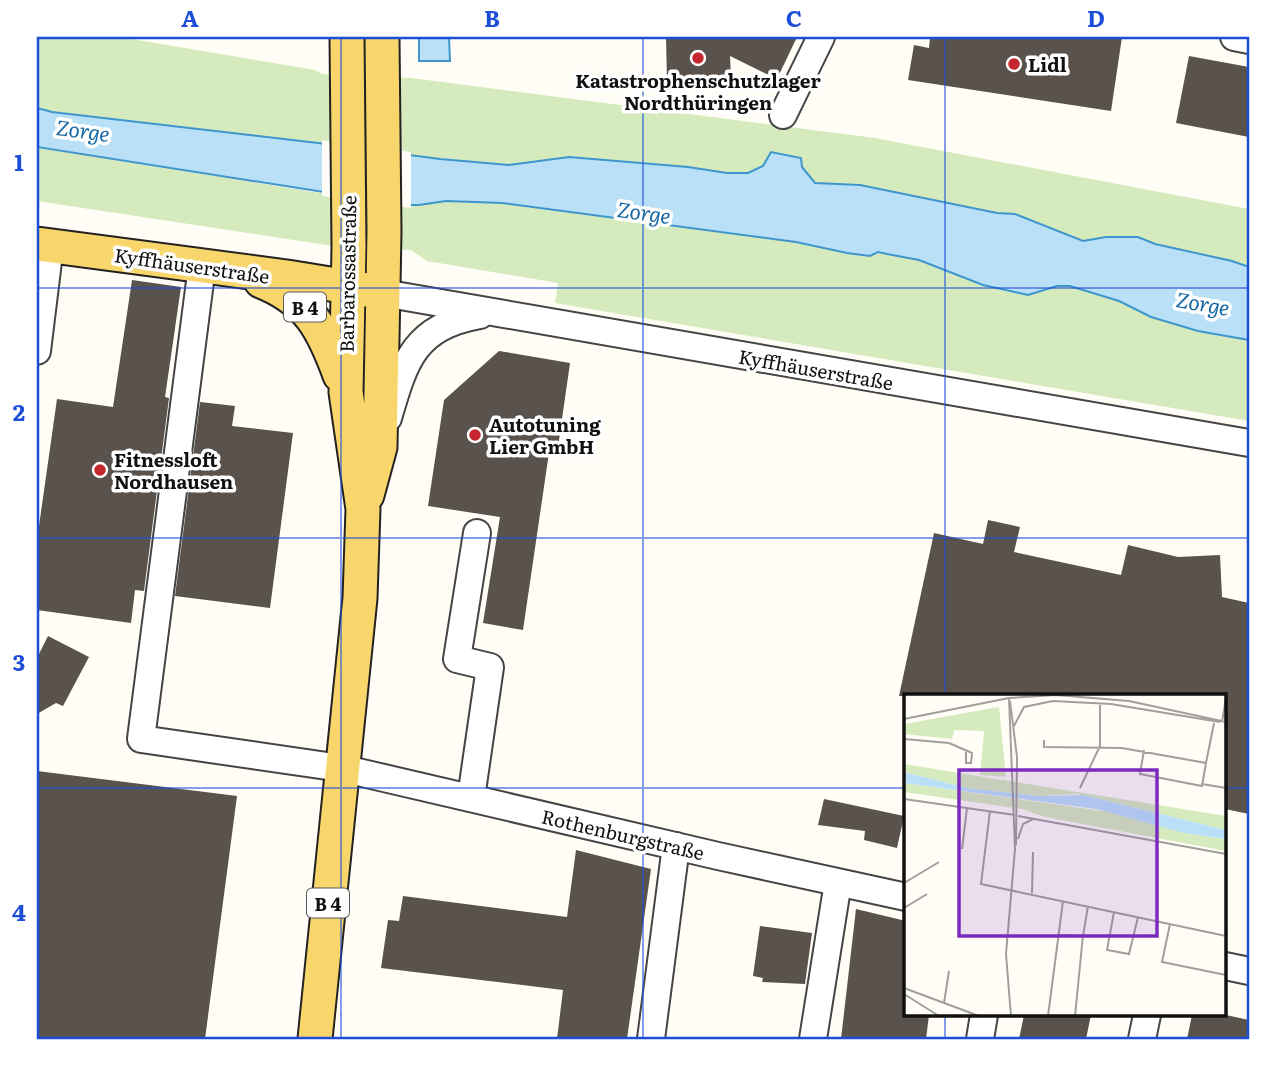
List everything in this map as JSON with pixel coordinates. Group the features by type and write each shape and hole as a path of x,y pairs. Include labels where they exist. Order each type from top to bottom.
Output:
{"main road":[{"name":"Barbarossastraße","path":"315,1039 360,598 363,509 346,392 349,247 346,37"},
{"name":"Barbarossastraße","path":"363,509 380,447 384,249 382,37"},
{"name":"Kyffhäuserstraße","path":"43,245 383,293"},
{"name":"B 4","path":"210,267 271,285 306,308 331,349 346,392"}],"street":[{"path":"783,115 821,37"},
{"path":"1234,37 1249,40"},
{"path":"37,351 43,245"},
{"path":"210,267 141,739 341,768"},
{"name":"Kyffhäuserstraße","path":"383,293 1249,443"},
{"name":"Barbarossastraße","path":"380,447 401,376 413,351 443,325 455,319 489,313"},
{"path":"471,798 489,667 457,659 477,533"},
{"name":"Rothenburgstraße","path":"341,768 904,897"},
{"path":"650,1039 676,846"},
{"path":"813,1039 838,882"},
{"path":"1226,966 1249,971"},
{"path":"980,1039 984,1016"},
{"path":"1142,1039 1147,1016"}],"green space":[{"path":"37,37 120,37 315,70 323,74 411,78 875,138 1249,209 1249,267 1155,244 1138,237 1106,237 1083,241 1015,214 997,213 860,185 815,183 802,167 800,158 772,152 763,166 749,173 569,157 510,165 52,112 37,108"},
{"path":"37,147 314,192 419,205 446,201 502,203 796,242 847,253 887,254 919,260 983,285 1028,295 1057,286 1070,286 1119,301 1151,317 1198,331 1249,340 1249,421 555,303 558,283 427,261 411,250 333,246 37,201"}],"water":[{"path":"419,37 449,37 450,61 419,61"},
{"name":"Zorge","path":"37,108 440,159 509,165 569,157 748,173 763,166 771,152 801,158 802,167 815,183 860,185 997,213 1015,214 1083,241 1106,237 1138,237 1155,244 1249,267 1249,340 1198,331 1151,317 1119,301 1070,286 1057,286 1028,295 983,285 919,260 878,252 870,256 796,242 502,203 446,201 406,205 37,147"}],"pier":[{"path":"322,140 411,152 411,208 322,196"}],"building":[{"name":"Katastrophenschutzlager Nordthüringen","path":"666,37 797,37 777,79 730,56 731,79 667,82"},
{"name":"Lidl","path":"930,37 1122,37 1111,111 908,80 914,45 929,48"},
{"path":"1189,56 1249,67 1249,137 1176,123"},
{"name":"Fitnessloft Nordhausen","path":"132,280 181,287 165,397 169,398 144,591 135,590 131,623 37,610 37,526 57,399 113,407"},
{"name":"Autotuning Lier GmbH","path":"499,351 570,363 558,447 550,446 523,630 483,623 500,517 428,506 444,400"},
{"path":"200,402 235,406 232,426 293,433 270,608 175,596"},
{"path":"988,520 1020,527 1014,552 1121,575 1128,545 1178,557 1220,555 1222,597 1249,603 1249,814 1226,809 1226,694 899,696 934,533 983,544"},
{"path":"48,636 89,657 63,706 56,703 37,714 37,658"},
{"path":"37,771 237,796 205,1039 37,1039"},
{"path":"824,799 904,816 897,848 864,840 865,831 818,825"},
{"path":"576,850 651,869 627,1039 557,1039 563,990 381,968 388,920 399,921 403,896 567,917"},
{"path":"856,909 904,921 904,1016 929,1016 926,1039 841,1039"},
{"path":"760,926 812,933 805,984 762,982 763,978 753,976"},
{"path":"1226,1015 1249,1020 1249,1039 1187,1039 1192,1016"},
{"path":"1024,1016 1091,1016 1086,1039 1019,1039"}],"place":[{"name":"Katastrophenschutzlager Nordthüringen","path":"698,58"},
{"name":"Lidl","path":"1014,64"},
{"name":"Autotuning Lier GmbH","path":"475,435"},
{"name":"Fitnessloft Nordhausen","path":"100,470"}]}
